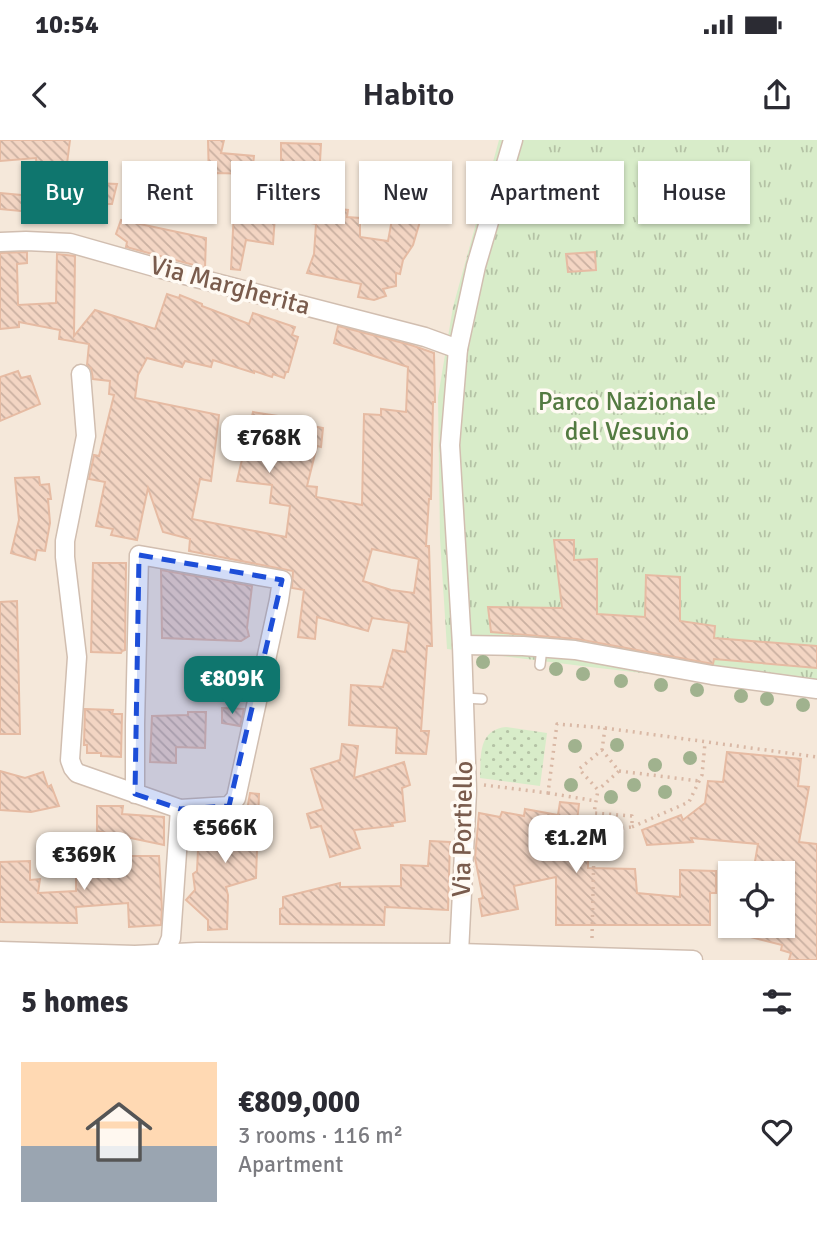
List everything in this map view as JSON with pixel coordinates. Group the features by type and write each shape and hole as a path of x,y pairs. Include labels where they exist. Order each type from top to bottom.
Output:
{"street":[{"name":"Via Portiello","path":"458,957 467,791 462,645 450,445 458,349 476,266 513,140"},
{"name":"Via Margherita","path":"0,242 70,243 432,339 458,349"},
{"path":"81,374 86,436 65,541 77,657 70,760 77,773 135,794 180,809 229,806 236,797 282,580 139,555 135,794"},
{"path":"462,645 541,656 575,650 712,675 817,689"},
{"path":"162,957 171,938 180,809"},
{"path":"0,951 162,957 197,952 693,960"}],"lane":[{"path":"463,698 482,699"}],"path":[{"path":"548,793 557,724 817,757"},
{"path":"598,790 579,769 602,750 605,728"},
{"path":"593,938 594,847 614,829 632,827 689,802 702,775 705,743"},
{"path":"602,750 620,771 699,781"},
{"path":"620,771 598,790 594,813 632,816 632,827"},
{"path":"487,785 596,801"}],"highlighted area":[{"path":"139,555 282,580 229,806 180,809 135,794"}],"shaded area":[{"path":"0,140 817,140 817,960 0,960"}],"green space":[{"name":"Parco Nazionale del Vesuvio","path":"499,140 817,140 817,693 447,649 440,538 438,397 453,307 476,224 624,224 624,161 493,161"},
{"path":"506,727 547,733 540,786 480,778 481,753 486,739 490,733"}],"building":[{"path":"0,140 70,140 67,161 36,161 36,158 0,161"},
{"path":"208,140 224,140 221,153 254,156 253,161 231,161 231,173 217,173 217,161 208,161"},
{"path":"281,143 321,144 320,161 281,161"},
{"path":"108,184 117,184 112,204 108,204"},
{"path":"0,193 21,195 21,211 0,209"},
{"path":"345,210 348,210 347,217 359,218 360,237 388,241 391,224 419,224 413,245 403,260 400,274 396,273 396,286 383,289 386,296 374,300 358,297 361,284 307,273 314,254 316,224 345,224"},
{"path":"121,220 122,224 140,224 206,238 205,268 126,247 127,242 116,234"},
{"path":"233,224 274,224 273,244 246,240 240,270 231,269"},
{"path":"27,252 27,263 17,264 18,305 56,303 57,254 75,256 74,336 95,310 155,329 167,294 179,298 180,295 249,324 253,313 295,327 292,335 298,337 284,378 273,374 272,377 254,373 213,360 211,367 185,361 182,367 147,358 138,375 135,398 219,415 211,481 200,479 192,519 286,537 290,506 270,503 272,485 237,481 253,412 285,417 284,420 323,428 321,447 317,446 307,486 317,487 316,497 362,505 364,414 381,415 381,409 406,412 408,367 334,343 338,326 434,353 431,499 426,546 429,546 432,646 427,646 421,731 429,731 426,754 396,753 397,728 349,725 351,685 383,687 393,650 405,652 409,623 372,618 368,631 317,617 315,639 298,637 304,590 292,588 293,571 189,551 190,539 163,532 148,488 137,540 111,535 113,529 96,526 105,482 89,479 94,455 99,456 114,395 109,394 110,381 93,379 91,368 87,365 89,344 59,339 60,330 19,322 19,327 0,329 0,253","holes":["372,549 419,559 414,593 391,590 363,581"]},
{"path":"595,252 596,270 568,272 566,254"},
{"path":"18,371 21,378 30,376 40,404 0,421 0,377"},
{"path":"39,477 40,485 49,484 50,523 45,551 37,550 35,560 11,553 19,520 15,478"},
{"path":"554,540 574,540 574,560 597,559 597,614 645,617 646,575 680,577 680,621 715,626 714,638 817,646 817,668 714,659 713,664 577,639 491,632 488,607 562,608"},
{"path":"93,563 126,563 125,650 121,653 91,652"},
{"path":"161,570 252,586 247,628 249,636 241,641 162,638"},
{"path":"17,601 20,734 0,734 0,602"},
{"path":"222,708 244,709 240,726 222,723"},
{"path":"85,709 113,710 112,714 122,714 121,757 87,753 87,745 84,745"},
{"path":"188,712 206,712 205,748 176,747 176,763 150,762 152,716 188,715"},
{"path":"342,744 358,746 354,778 404,762 410,785 402,788 405,821 392,823 393,826 354,830 360,848 330,857 321,826 311,828 307,814 323,809 311,769 340,760"},
{"path":"727,752 801,759 798,786 809,787 799,842 817,844 817,960 789,960 791,953 781,950 782,945 754,938 795,938 795,861 755,861 758,844 691,838 693,842 647,845 642,830 681,815 683,820 705,803 708,781 723,782"},
{"path":"0,771 25,778 43,772 59,806 31,812 0,810"},
{"path":"250,793 259,794 256,878 226,887 227,929 208,930 208,920 186,900 195,890 193,874 197,871 199,828 244,828"},
{"path":"560,802 579,804 577,821 580,839 583,839 586,856 588,855 588,868 635,869 637,893 680,897 680,870 716,871 716,893 710,893 710,925 556,925 556,877 514,886 518,909 482,916 479,899 483,898 475,858 479,813 500,817 502,812 524,816 525,809 558,815"},
{"path":"97,806 123,806 122,814 164,817 164,845 97,831"},
{"path":"430,841 450,842 448,910 385,907 384,925 280,924 283,897 340,883 340,887 401,886 401,865 428,866"},
{"path":"125,856 159,856 161,925 129,927 128,903 76,907 77,923 0,922 0,862 30,861 30,880 40,879 38,893 76,891 76,864 126,863"}]}
